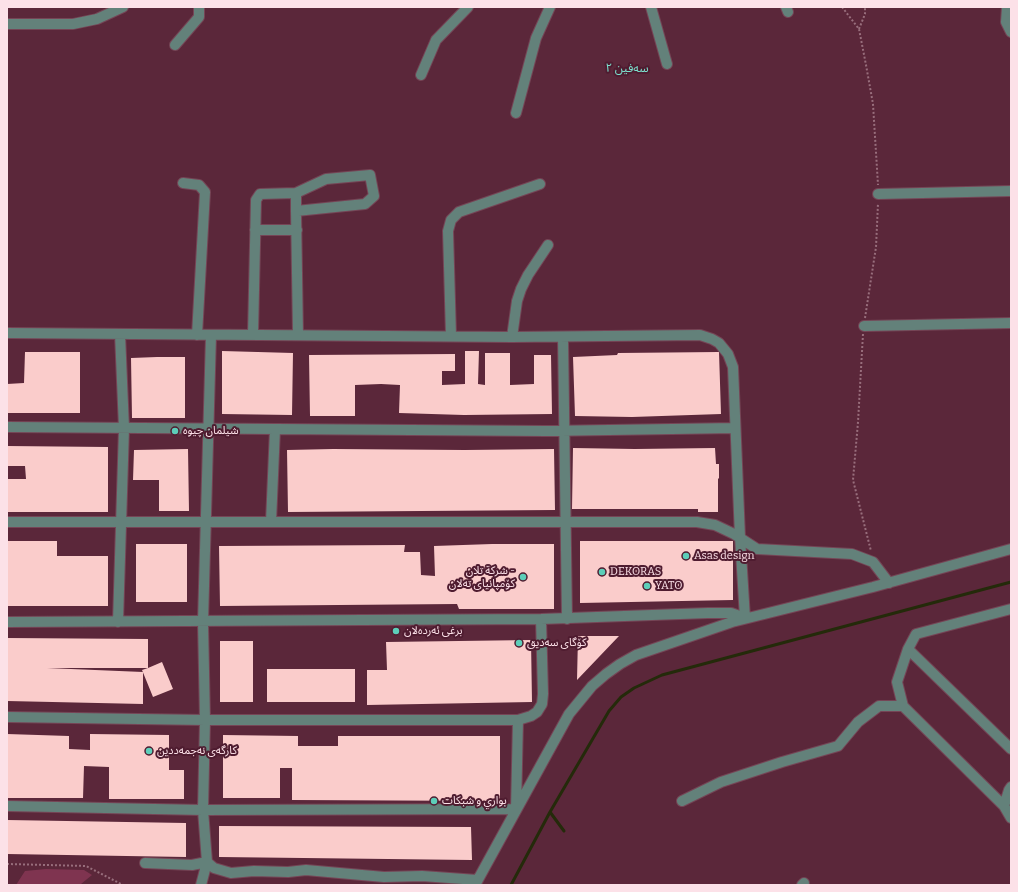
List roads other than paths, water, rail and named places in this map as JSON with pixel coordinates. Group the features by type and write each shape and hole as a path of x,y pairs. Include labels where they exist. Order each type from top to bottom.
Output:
{"street":[{"path":"7,24 73,24 97,19 122,7"},
{"path":"175,45 199,17 199,7"},
{"path":"422,75 436,40 468,7"},
{"path":"516,113 536,38 550,7"},
{"path":"651,7 667,64"},
{"path":"1007,7 1006,22 1011,32"},
{"path":"253,335 256,200 260,194 296,193 326,179 370,175 374,196 365,204 296,211"},
{"path":"183,183 199,185 205,192 198,334"},
{"path":"451,336 448,231 451,220 459,212 540,184"},
{"path":"878,194 1011,191"},
{"path":"296,193 298,335"},
{"path":"255,230 297,230"},
{"path":"512,337 517,301 521,289 528,275 548,245"},
{"path":"864,326 1011,323"},
{"path":"7,333 512,337 700,335 719,343 728,354 733,367 745,618"},
{"path":"118,622 124,428 120,334"},
{"path":"201,885 207,862 203,810 205,720 204,622 211,335"},
{"path":"563,337 567,619"},
{"path":"7,427 565,430 735,428"},
{"path":"271,522 275,429"},
{"path":"7,522 697,522 715,525 740,537 758,549 852,554 873,562 889,583"},
{"path":"207,862 214,868 231,873 254,871 288,872 306,870 384,877 422,876 476,883 570,714 592,686 620,664 636,655 745,618 889,583 1011,550"},
{"path":"1011,609 916,634 908,649 897,682 903,706 1004,806 1011,818"},
{"path":"7,622 567,619 708,613 731,613 745,618"},
{"path":"7,717 205,720 518,720 531,716 537,712 542,704 541,619"},
{"path":"908,649 1011,749"},
{"path":"682,800 721,782 838,746 858,722 879,706 903,706"},
{"path":"516,809 518,720"},
{"path":"1004,806 1011,787"},
{"path":"7,806 203,810 516,809"},
{"path":"145,863 192,865 207,862"},
{"path":"376,885 384,877"}],"waterway":[{"path":"511,885 550,812 609,711 621,697 634,688 662,675 1011,582"},
{"path":"550,812 564,831"}],"place":[{"name":"شيلمان چیوه","path":"175,431"},
{"name":"Asas design","path":"686,556"},
{"name":"DEKORAS","path":"602,572"},
{"name":"شركة تلان - کۆمپانیای تەلان","path":"523,577"},
{"name":"YATO","path":"647,586"},
{"name":"برغی ئەردەلان","path":"396,631"},
{"name":"کۆگای سەدیق","path":"519,643"},
{"name":"کارگەی نەجمەددین","path":"149,751"},
{"name":"بواري و شبكات","path":"434,801"}],"district":[{"name":"سەفین ٢","path":"627,69"}]}
